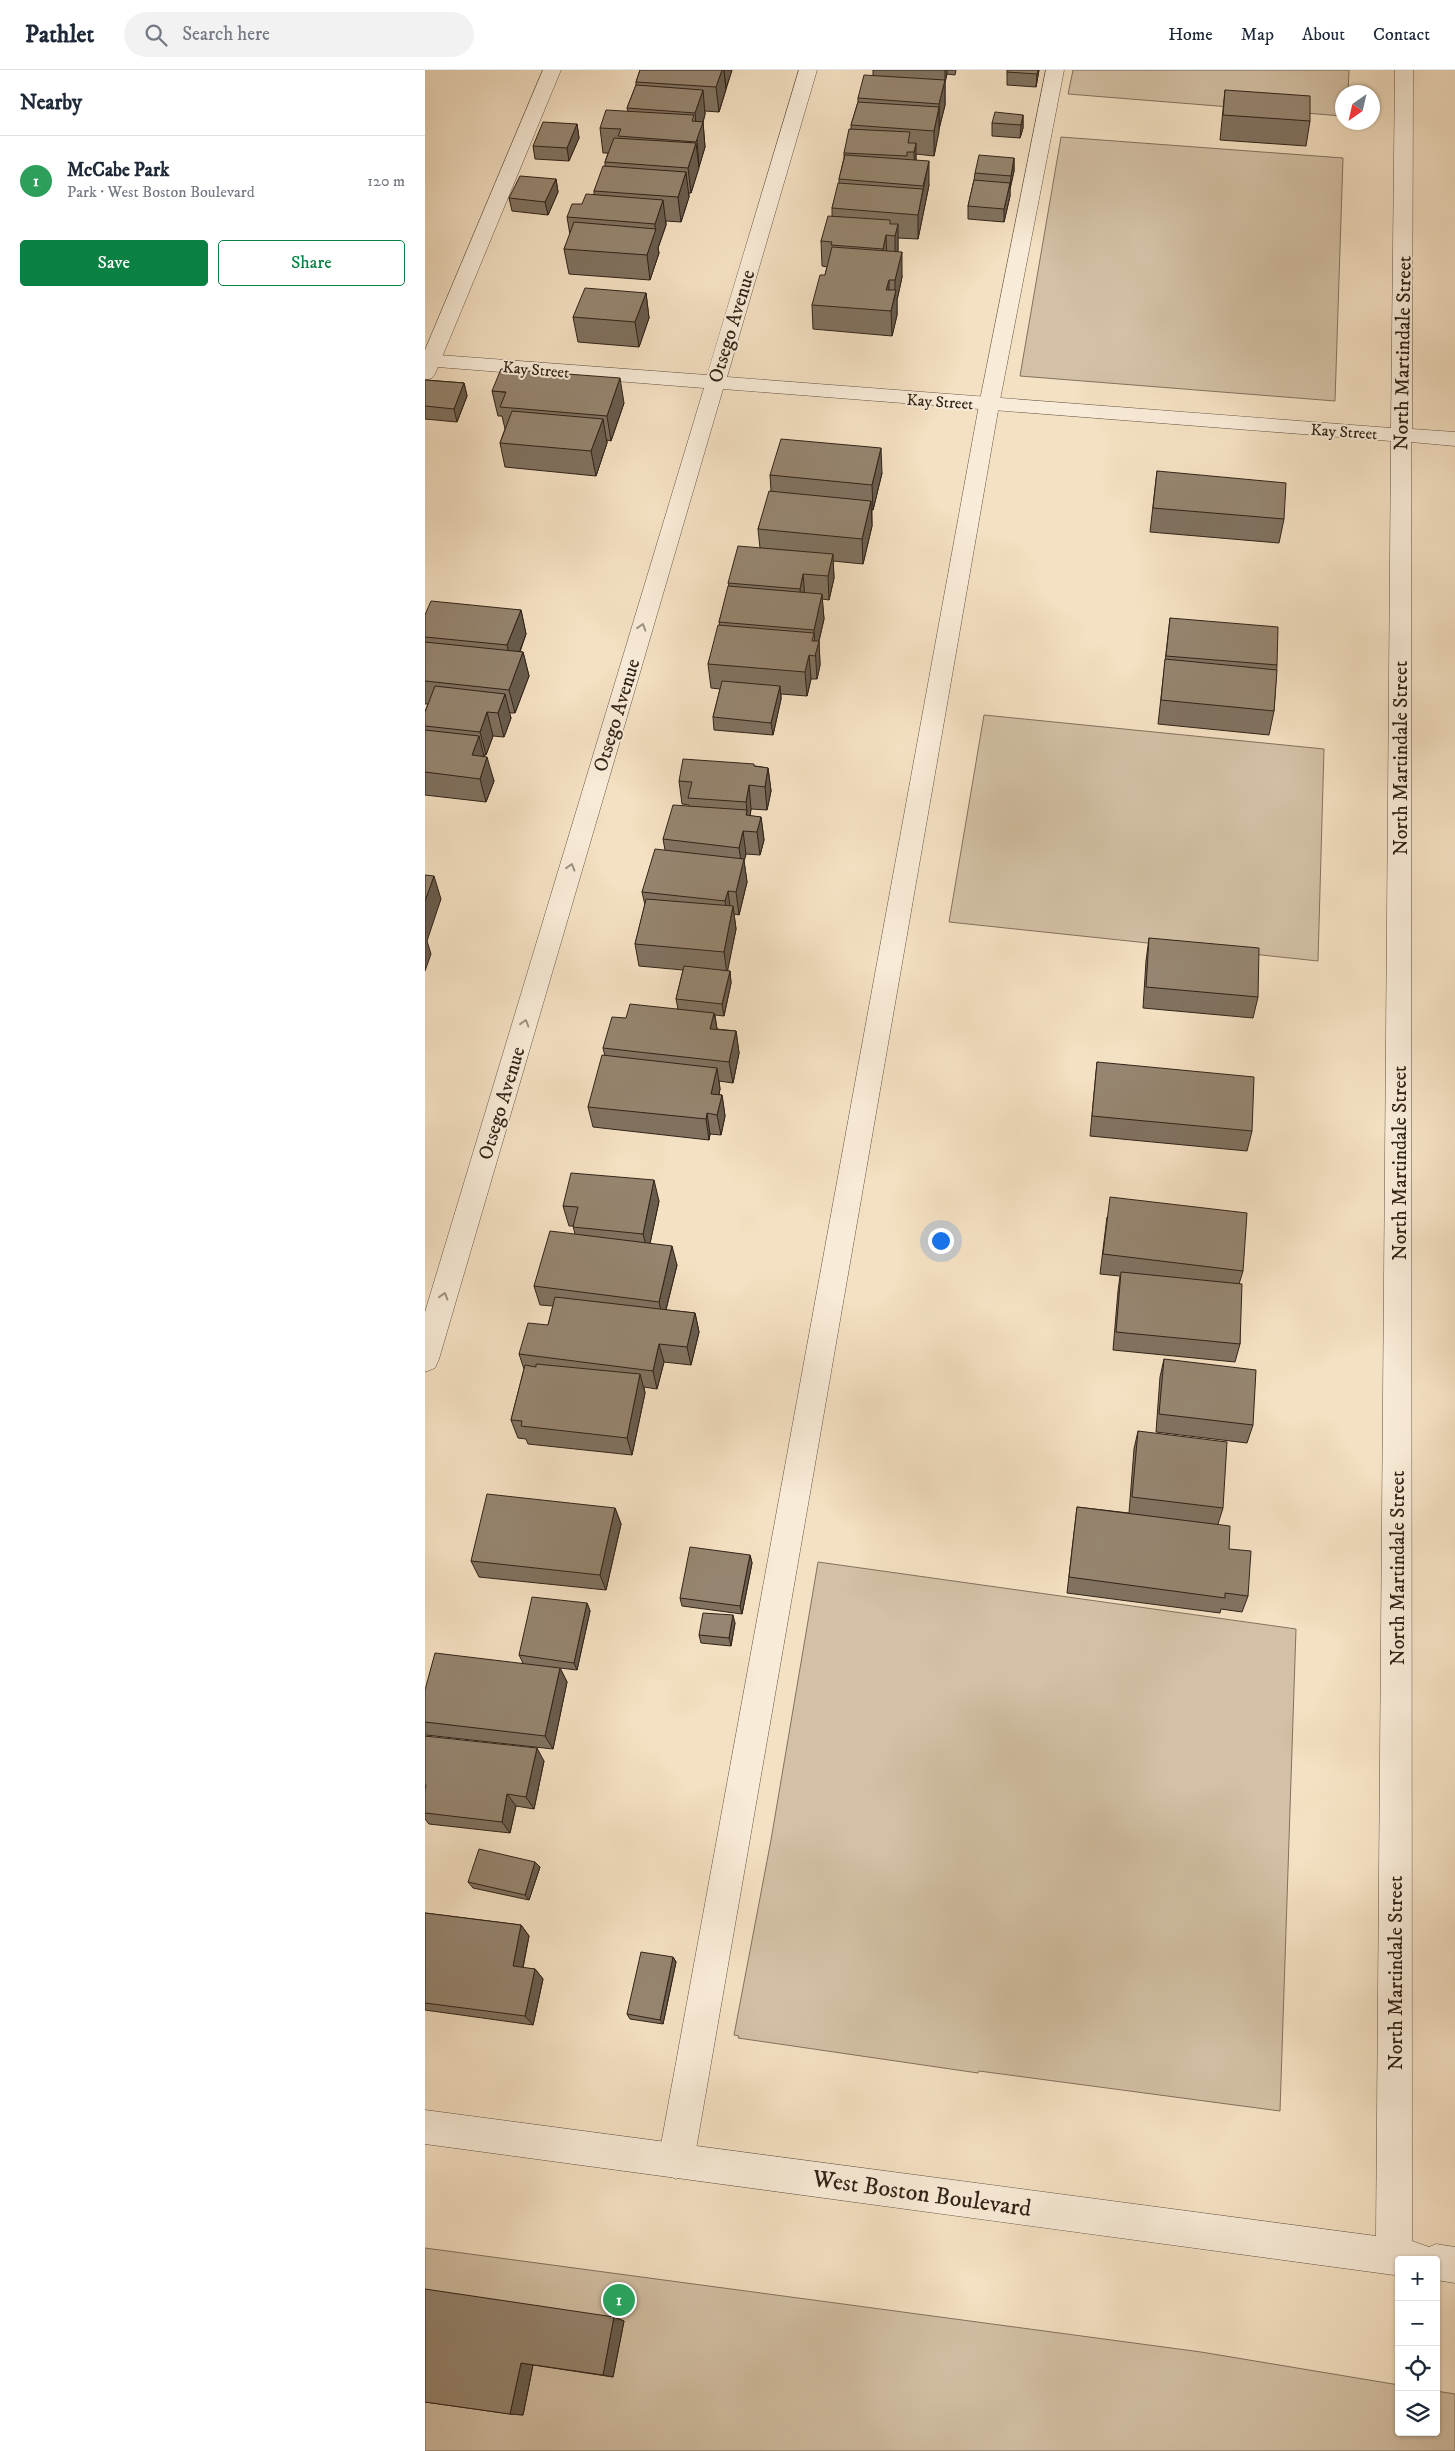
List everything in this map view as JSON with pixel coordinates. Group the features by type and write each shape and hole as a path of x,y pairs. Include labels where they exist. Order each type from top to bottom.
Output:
{"street":[{"path":"427,365 552,70"},
{"name":"Otsego Avenue","path":"425,1359 807,70"},
{"path":"676,2161 989,405 1055,70"},
{"name":"North Martindale Street","path":"1405,70 1401,435 1406,2256"},
{"name":"Kay Street","path":"427,365 714,384 1455,439"},
{"name":"West Boston Boulevard","path":"425,2127 1395,2257"},
{"path":"1440,2263 1455,2265"}],"shaded area":[{"path":"1073,70 1349,70 1348,85 1335,85 1335,115 1068,94"},
{"path":"1061,137 1343,158 1335,401 1020,376"},
{"path":"984,715 1324,749 1318,961 949,922"},
{"path":"818,1562 1296,1629 1280,2111 979,2071 978,2073 738,2038 739,2036 734,2035 771,1840"},
{"path":"425,2248 1201,2352 1395,2384 1395,2436 1440,2436 1440,2392 1455,2394 1455,2451 425,2451"}],"building":[{"path":"640,70 722,70 716,87 636,82"},
{"path":"1007,70 1038,70 1037,74 1007,72"},
{"path":"864,75 945,80 939,104 858,98"},
{"path":"636,85 703,90 695,113 627,108"},
{"path":"1225,90 1310,96 1310,121 1223,115"},
{"path":"858,102 939,107 934,131 851,125"},
{"path":"606,110 694,115 692,121 703,122 696,142 618,136 621,129 600,128"},
{"path":"995,112 1023,115 1021,125 992,123"},
{"path":"543,122 577,124 567,148 533,146"},
{"path":"849,129 910,132 908,143 916,143 914,152 907,152 907,156 844,153"},
{"path":"614,138 696,143 688,168 605,162"},
{"path":"845,155 929,161 923,186 839,179"},
{"path":"979,155 1014,158 1011,176 975,173"},
{"path":"603,166 686,172 678,197 594,191"},
{"path":"520,176 556,179 545,202 509,198"},
{"path":"974,180 1010,183 1004,209 968,206"},
{"path":"838,183 923,189 918,215 832,208"},
{"path":"586,194 663,200 655,224 567,217 572,204 582,204"},
{"path":"828,216 890,220 890,224 898,224 895,236 886,235 883,249 831,245 832,242 821,241"},
{"path":"574,222 656,229 647,255 564,249"},
{"path":"832,247 902,252 895,280 889,280 886,290 896,290 891,311 812,305 820,275 825,275"},
{"path":"585,288 646,293 635,322 573,317"},
{"path":"501,369 620,378 607,416 500,407 506,392 492,391"},
{"path":"425,380 464,383 454,409 425,406"},
{"path":"512,411 603,419 591,451 500,443"},
{"path":"781,439 881,448 872,485 770,475"},
{"path":"1157,471 1286,483 1284,519 1153,508"},
{"path":"769,491 871,501 862,539 758,529"},
{"path":"738,546 833,554 828,576 803,574 800,589 728,583"},
{"path":"728,586 822,594 814,630 719,622"},
{"path":"431,601 521,610 507,645 425,637 425,615"},
{"path":"1170,618 1278,627 1277,665 1166,656"},
{"path":"718,625 814,633 812,641 819,641 815,656 809,655 805,672 708,664"},
{"path":"425,642 523,652 509,690 425,681"},
{"path":"1165,659 1277,670 1274,711 1161,700"},
{"path":"722,681 780,686 771,723 713,717"},
{"path":"435,686 505,694 498,713 487,712 480,732 425,726 425,712"},
{"path":"425,730 479,736 472,755 487,757 480,779 425,772"},
{"path":"683,759 754,764 754,766 768,768 765,787 749,785 746,802 688,798 692,782 679,781"},
{"path":"673,805 747,810 746,815 761,817 757,832 743,831 739,848 663,839"},
{"path":"655,849 744,859 736,892 728,891 725,901 642,892"},
{"path":"425,875 434,876 425,901"},
{"path":"646,899 733,906 724,952 635,944"},
{"path":"1149,938 1259,948 1258,997 1146,987"},
{"path":"684,966 730,971 722,1004 676,999"},
{"path":"630,1004 714,1013 710,1029 736,1031 729,1062 603,1048 612,1017 626,1018"},
{"path":"602,1055 717,1068 711,1094 722,1095 717,1115 707,1113 706,1119 588,1107"},
{"path":"1097,1062 1254,1077 1252,1131 1092,1116"},
{"path":"571,1173 654,1180 643,1234 573,1227 578,1207 563,1206"},
{"path":"1110,1197 1247,1213 1243,1271 1103,1254"},
{"path":"550,1231 672,1246 659,1302 534,1286"},
{"path":"1121,1272 1242,1284 1240,1344 1116,1332"},
{"path":"555,1297 695,1313 687,1347 659,1344 653,1371 519,1354 528,1323 548,1325"},
{"path":"1164,1359 1256,1370 1253,1425 1159,1414"},
{"path":"536,1364 640,1374 627,1438 521,1426 522,1421 511,1420 525,1365 536,1367"},
{"path":"1138,1431 1227,1442 1223,1508 1132,1497"},
{"path":"487,1494 615,1508 600,1575 471,1561"},
{"path":"1077,1507 1230,1526 1229,1549 1251,1551 1248,1596 1225,1593 1225,1598 1069,1577"},
{"path":"690,1547 750,1555 740,1606 680,1598"},
{"path":"532,1597 587,1603 574,1663 519,1655"},
{"path":"703,1613 733,1615 729,1638 699,1635"},
{"path":"435,1653 560,1668 545,1736 425,1722 425,1690"},
{"path":"425,1736 537,1748 526,1797 507,1794 502,1822 425,1813"},
{"path":"479,1849 535,1862 525,1895 468,1882"},
{"path":"425,1913 521,1925 513,1966 535,1969 525,2016 425,2003"},
{"path":"641,1952 673,1957 660,2020 627,2014"},
{"path":"425,2289 614,2317 603,2375 521,2363 510,2414 425,2402"}],"place":[{"name":"McCabe Park","path":"619,2300"}]}
